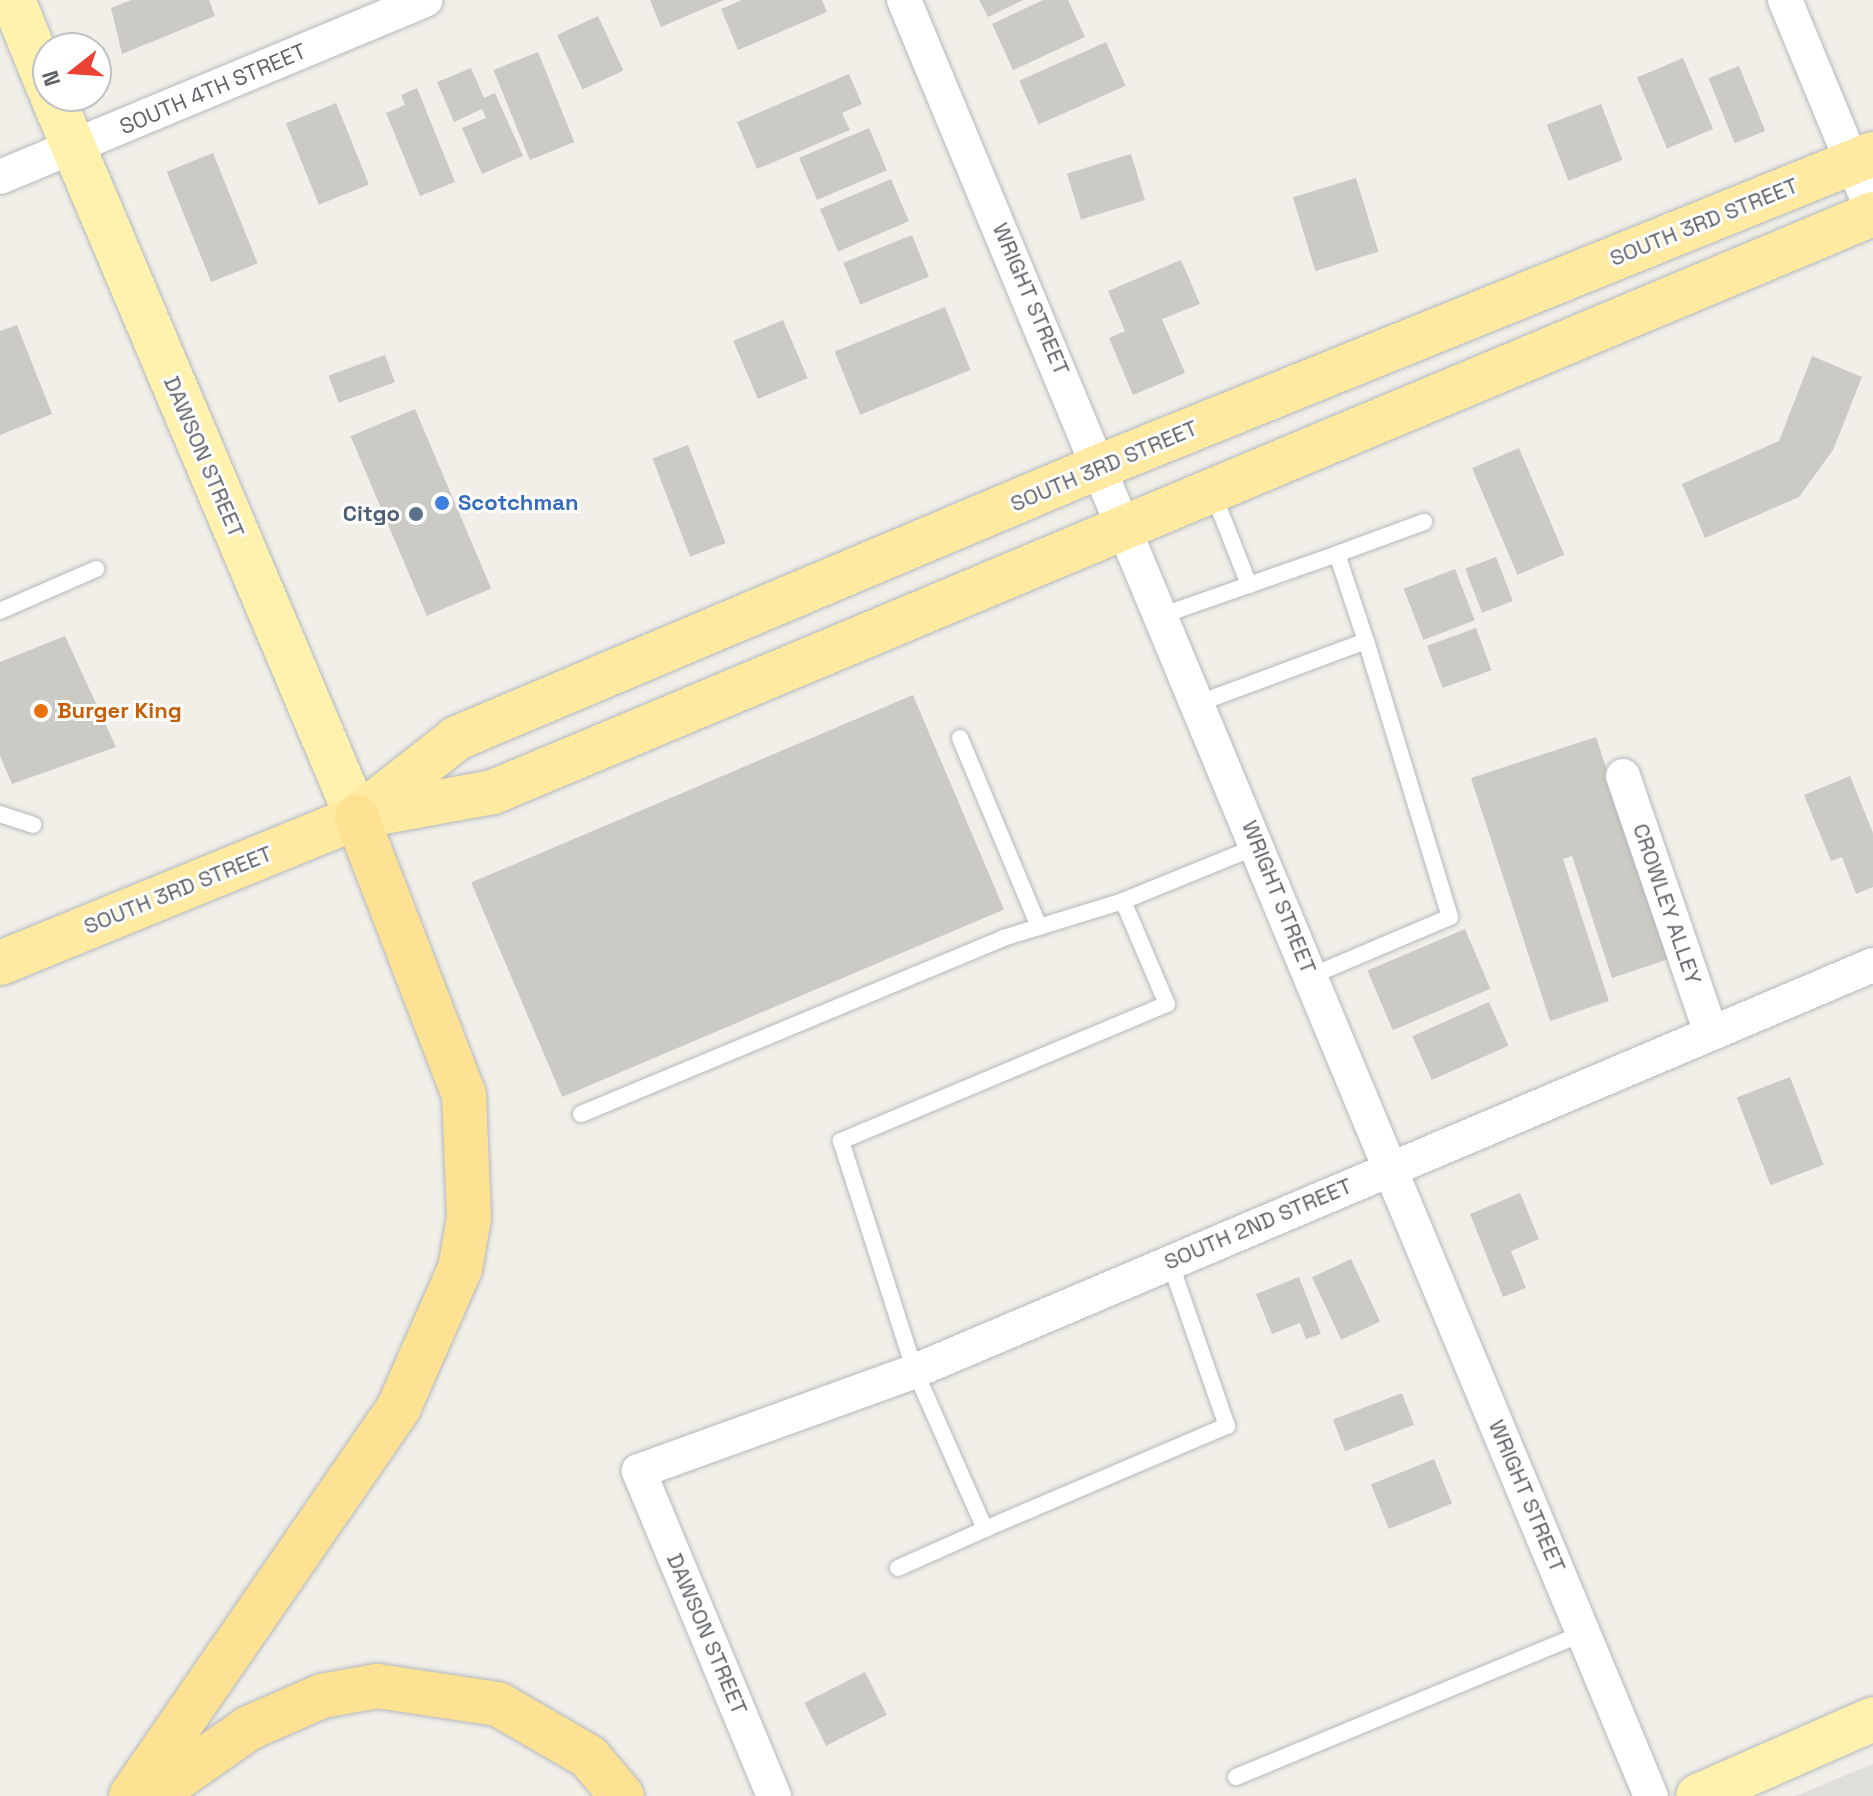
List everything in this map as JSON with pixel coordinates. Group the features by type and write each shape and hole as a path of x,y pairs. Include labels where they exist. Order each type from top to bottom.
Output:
{"highway":[{"name":"SOUTH 3RD STREET","path":"357,817 457,738 1101,466 1863,158"},
{"name":"SOUTH 3RD STREET","path":"0,963 357,817 493,792 1125,523 1873,213"},
{"path":"131,1796 399,1407 460,1269 469,1218 464,1095 357,817"},
{"path":"152,1796 249,1728 322,1696 377,1686 498,1704 589,1757 622,1796"}],"main road":[{"path":"13,0 32,47"},
{"name":"DAWSON STREET","path":"59,112 357,817"},
{"path":"1698,1796 1873,1719"}],"street":[{"name":"SOUTH 4TH STREET","path":"0,177 426,0"},
{"name":"WRIGHT STREET","path":"904,0 1125,523 1651,1796"},
{"path":"1785,0 1863,158 1873,213"},
{"name":"CROWLEY ALLEY","path":"1623,776 1711,1033"},
{"name":"SOUTH 2ND STREET","path":"639,1471 915,1371 1390,1167 1873,965"},
{"name":"DAWSON STREET","path":"639,1471 774,1796"}],"lane":[{"path":"1211,487 1249,585"},
{"path":"1163,615 1424,522"},
{"path":"1311,976 1450,917 1337,554"},
{"path":"0,611 96,569"},
{"path":"1199,703 1366,641"},
{"path":"960,738 1039,927"},
{"path":"0,814 33,825"},
{"path":"581,1114 1039,927 1123,901 1258,846"},
{"path":"985,1529 915,1371 841,1141 1167,1004 1123,901"},
{"path":"898,1568 1227,1426 1170,1262"},
{"path":"1236,1777 1583,1633"}],"shaded area":[{"path":"1873,1764 1873,1796 1795,1796"}],"building":[{"path":"131,0 209,0 215,16 122,54 111,8"},
{"path":"650,0 724,0 661,27"},
{"path":"742,0 822,0 827,12 738,50 721,9"},
{"path":"979,0 1023,0 988,17"},
{"path":"1043,0 1068,0 1085,37 1013,70 992,24"},
{"path":"598,16 623,70 583,89 557,35"},
{"path":"1106,42 1126,86 1039,124 1019,81"},
{"path":"538,52 574,142 530,160 493,70"},
{"path":"1683,58 1713,129 1667,148 1637,78"},
{"path":"1739,66 1765,131 1735,143 1708,78"},
{"path":"471,68 484,98 495,93 523,156 482,174 462,128 486,118 482,109 454,122 437,82"},
{"path":"849,74 862,104 842,113 850,130 757,169 737,122"},
{"path":"417,88 455,182 420,196 386,113 405,105 401,95"},
{"path":"336,103 369,185 319,205 286,123"},
{"path":"1601,104 1623,160 1568,181 1547,125"},
{"path":"869,128 887,170 817,200 799,158"},
{"path":"213,153 258,263 211,282 167,172"},
{"path":"1131,154 1145,200 1081,219 1067,174"},
{"path":"1356,178 1379,252 1315,271 1293,197"},
{"path":"891,179 909,221 838,251 820,209"},
{"path":"912,235 929,277 860,304 843,263"},
{"path":"1181,260 1200,304 1162,319 1185,373 1133,395 1109,338 1125,331 1108,291"},
{"path":"945,307 970,370 860,415 835,352"},
{"path":"783,320 808,378 758,399 733,341"},
{"path":"17,325 52,414 0,435 0,331"},
{"path":"385,355 395,382 339,403 329,376"},
{"path":"1812,356 1862,377 1833,450 1799,497 1705,538 1682,484 1779,441"},
{"path":"415,409 491,588 427,616 351,436"},
{"path":"688,445 726,543 690,557 653,459"},
{"path":"1519,448 1564,555 1517,575 1472,468"},
{"path":"1496,557 1513,601 1482,613 1465,569"},
{"path":"1455,569 1475,620 1423,640 1404,589"},
{"path":"1476,628 1491,670 1443,688 1427,646"},
{"path":"65,636 116,747 12,784 0,756 0,662"},
{"path":"913,695 1004,909 562,1097 471,883"},
{"path":"1596,737 1669,959 1612,978 1572,856 1563,859 1609,1001 1550,1021 1471,778"},
{"path":"1850,776 1873,833 1873,887 1856,894 1842,857 1831,861 1804,795"},
{"path":"1465,929 1490,989 1393,1030 1367,970"},
{"path":"1489,1002 1509,1046 1432,1080 1412,1036"},
{"path":"1790,1077 1824,1165 1770,1185 1737,1097"},
{"path":"1520,1193 1539,1239 1511,1251 1526,1288 1503,1297 1470,1214"},
{"path":"1351,1259 1380,1322 1341,1340 1312,1277"},
{"path":"1299,1277 1321,1334 1306,1339 1300,1323 1272,1334 1256,1294"},
{"path":"1402,1393 1414,1425 1345,1451 1333,1420"},
{"path":"1434,1459 1452,1504 1389,1529 1371,1484"},
{"path":"865,1672 887,1715 826,1746 804,1703"}],"place":[{"name":"Scotchman","path":"442,503"},
{"name":"Citgo","path":"416,514"},
{"name":"Burger King","path":"41,711"}]}
